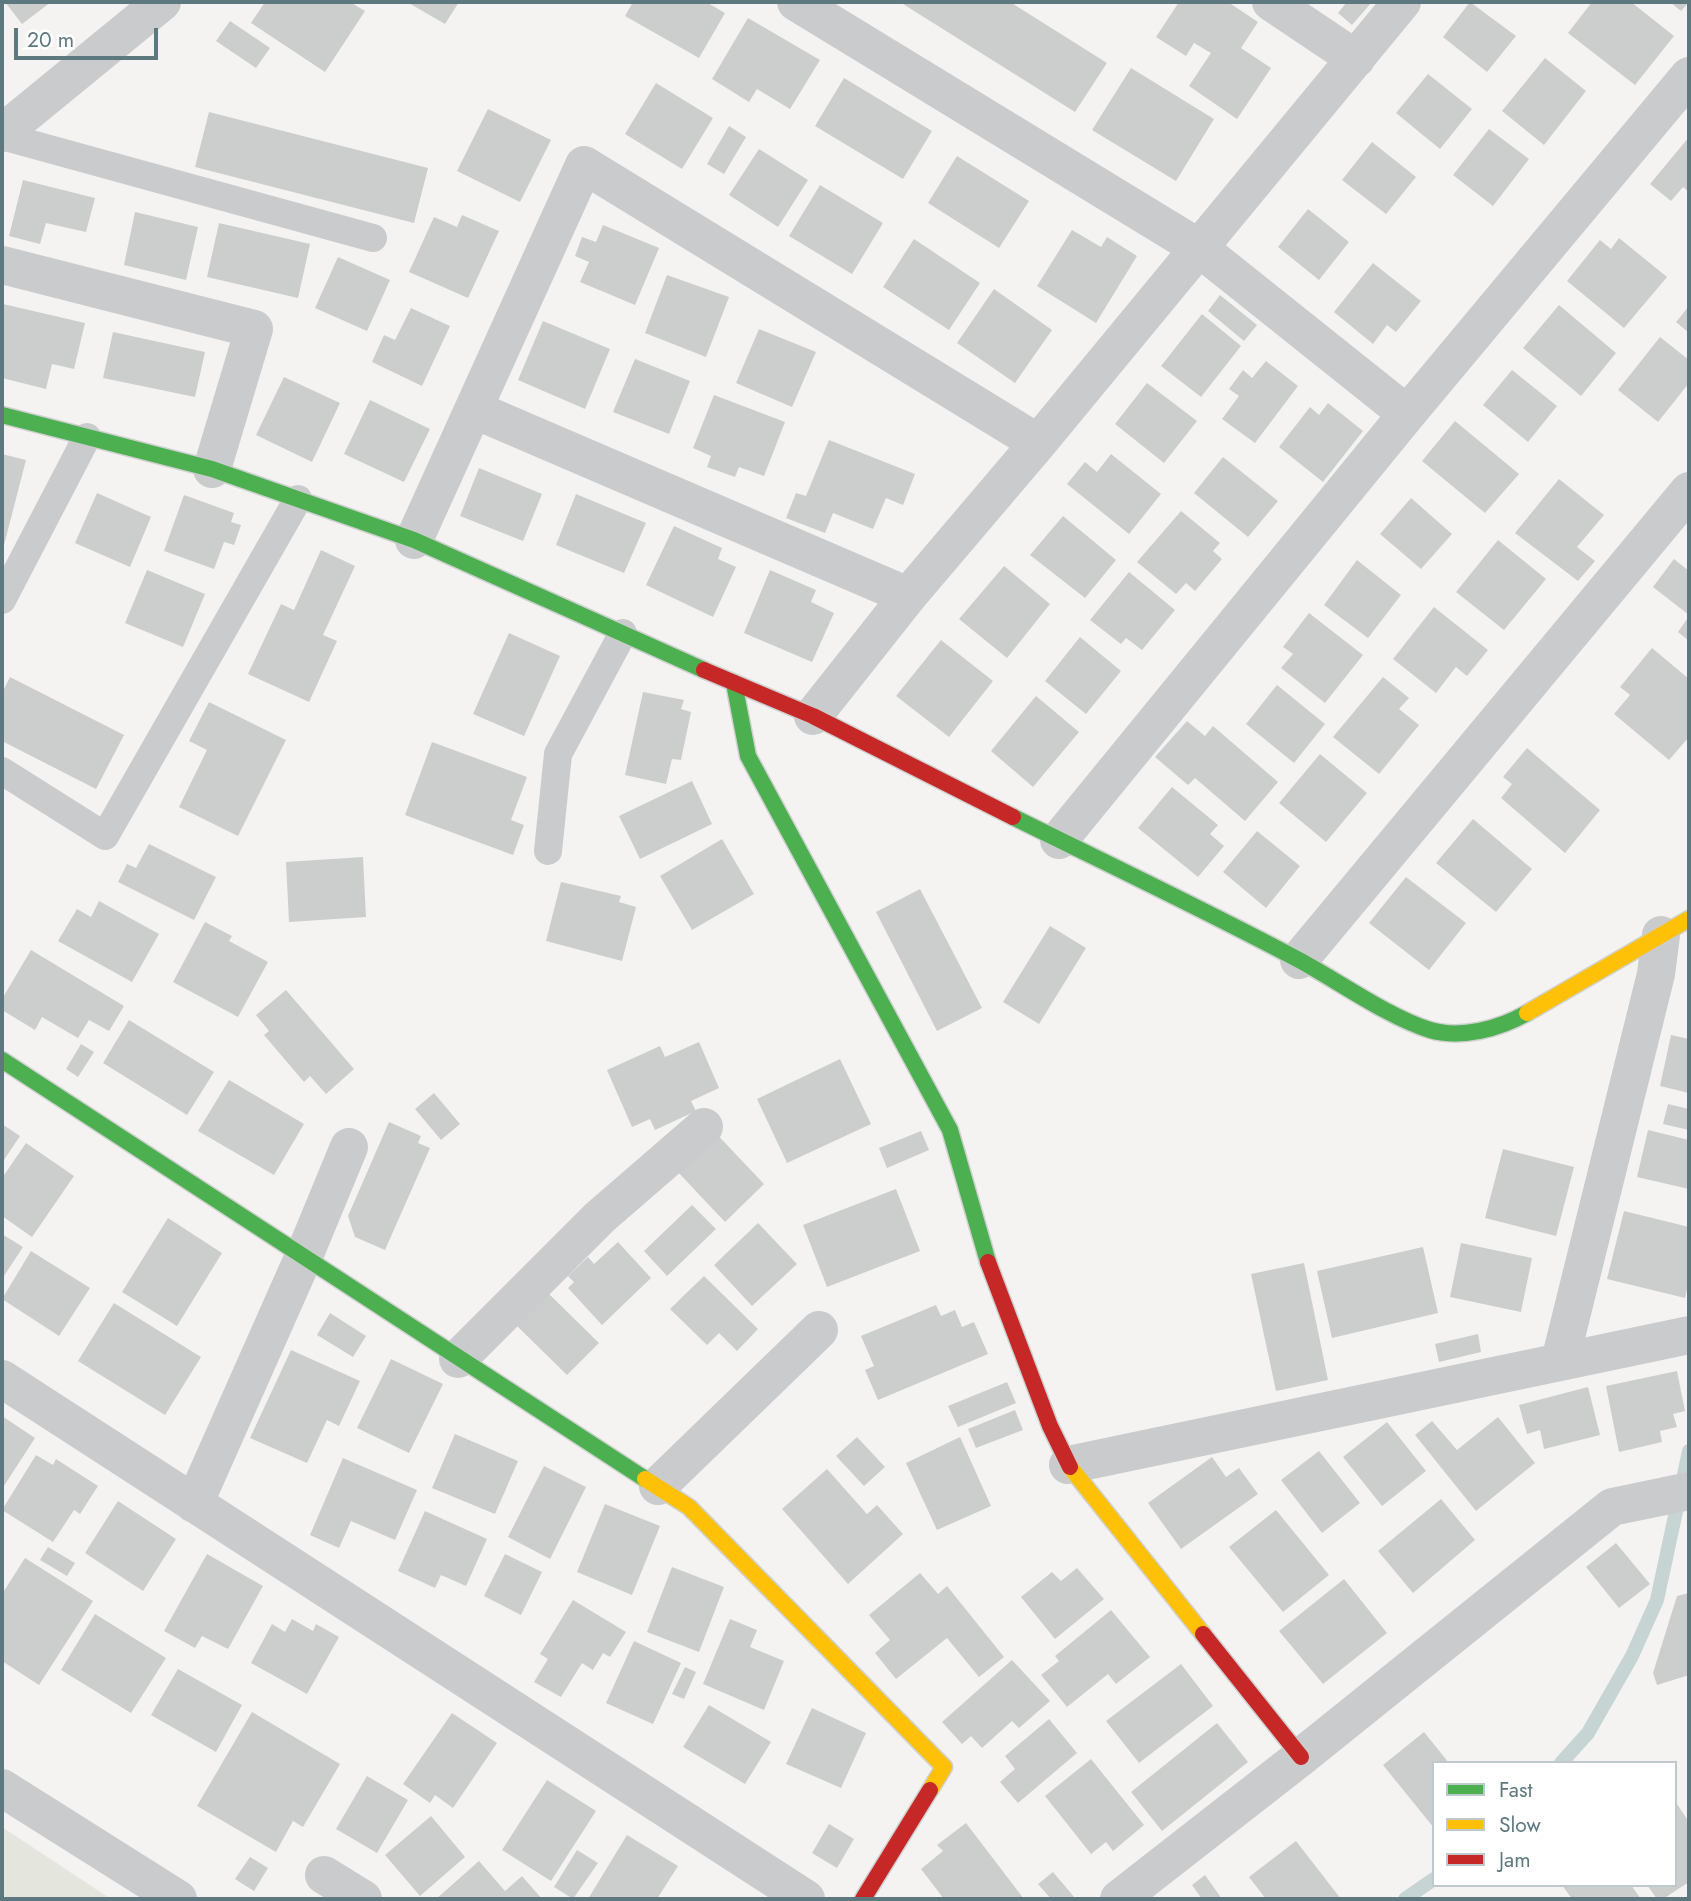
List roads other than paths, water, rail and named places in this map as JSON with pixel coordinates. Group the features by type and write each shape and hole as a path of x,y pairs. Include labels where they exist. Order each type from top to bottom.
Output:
{"street":[{"path":"2,134 160,2"},
{"path":"796,2 1199,248 1407,414"},
{"path":"1271,2 1356,59"},
{"path":"813,716 908,596 1038,443 1402,2"},
{"path":"1059,840 1407,414 1689,76"},
{"path":"414,540 584,165 1038,443"},
{"path":"2,265 254,329 212,469"},
{"path":"475,410 908,596"},
{"path":"2,415 212,469 414,540 813,716 1299,960 1408,1021 1431,1030 1455,1034 1487,1029 1518,1018 1675,927"},
{"path":"1299,960 1689,491"},
{"path":"734,683 748,756 950,1130 988,1263 1050,1426 1068,1465 1301,1757"},
{"path":"1560,1361 1656,974 1675,927"},
{"path":"2,1060 458,1359 690,1507 944,1767 863,1899"},
{"path":"458,1359 600,1217 704,1127"},
{"path":"194,1504 304,1256 349,1147"},
{"path":"658,1486 819,1330"},
{"path":"1068,1465 1689,1335"},
{"path":"2,1379 806,1899"},
{"path":"1119,1899 1301,1757 1612,1507 1677,1494"},
{"path":"2,1787 178,1899"},
{"path":"324,1875 363,1899"}],"lane":[{"path":"2,134 373,238"},
{"path":"2,600 87,437"},
{"path":"2,771 105,835 298,499"},
{"path":"548,851 558,754 623,633"}],"waterway":[{"path":"1563,1761 1588,1733 1632,1656 1657,1600 1689,1451"},
{"path":"1405,1899 1432,1880"}]}
